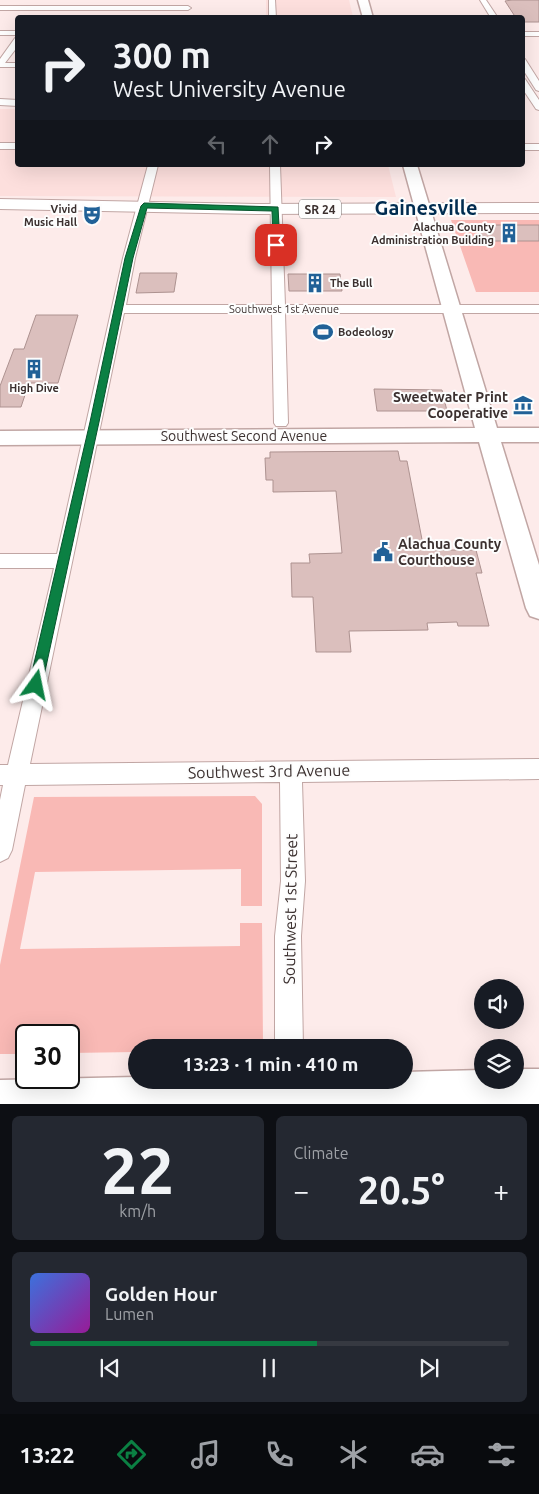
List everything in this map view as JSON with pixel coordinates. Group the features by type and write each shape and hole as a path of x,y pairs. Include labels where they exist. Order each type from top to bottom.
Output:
{"main road":[{"name":"SR 24","path":"0,204 276,209 422,208"},
{"path":"422,208 539,208"}],"street":[{"path":"35,15 45,0"},
{"path":"187,15 189,0"},
{"path":"272,0 272,15"},
{"path":"363,0 367,15"},
{"path":"483,0 493,15"},
{"path":"0,8 188,8"},
{"path":"480,11 490,11"},
{"path":"0,33 15,34"},
{"path":"525,34 539,34"},
{"path":"0,65 15,44"},
{"path":"525,64 537,66"},
{"path":"0,65 15,66"},
{"path":"525,67 539,88"},
{"path":"525,85 538,104"},
{"path":"0,102 15,102"},
{"path":"525,103 538,104"},
{"path":"0,146 15,146"},
{"path":"525,147 539,147"},
{"path":"0,850 8,775 64,561 129,258 154,167"},
{"path":"275,167 280,423"},
{"path":"411,167 450,308 487,429 533,564 539,608"},
{"name":"Southwest 1st Avenue","path":"118,309 539,309"},
{"path":"0,423 93,430 280,423 487,429 539,435"},
{"path":"487,429 539,423"},
{"name":"Southwest Second Avenue","path":"0,438 93,430 487,429"},
{"path":"0,560 64,561"},
{"name":"Southwest 3rd Avenue","path":"8,775 539,769"},
{"name":"Southwest 1st Street","path":"289,1039 288,936 294,881 291,771"},
{"path":"0,1100 294,1092 539,1089"}],"shaded area":[{"path":"266,0 349,0 353,15 266,15"},
{"path":"0,109 15,109 15,167 388,167 396,197 0,196"},
{"path":"451,220 539,220 539,225 476,225 483,241 539,241 539,292 476,292"},
{"path":"255,796 262,804 262,906 241,906 241,869 35,872 20,949 240,946 240,923 262,923 263,1039 128,1039 128,1052 80,1053 80,1024 15,1024 15,1054 0,1054 0,965 34,797"}],"building":[{"path":"539,0 539,22 525,22 525,15 514,15 505,1"},
{"name":"Alachua County Administration Building","path":"476,225 539,225 539,241 482,241"},
{"path":"140,273 177,273 174,292 136,293"},
{"name":"The Bull","path":"288,274 340,274 342,291 289,291"},
{"path":"36,315 78,315 58,383 29,383 21,407 0,407 0,386 14,349 24,349"},
{"path":"374,389 442,390 447,411 377,411"},
{"name":"Alachua County Courthouse","path":"398,451 400,461 407,461 424,550 476,550 482,573 476,573 489,626 458,626 457,622 427,623 428,630 349,631 351,652 316,652 313,597 292,597 291,563 310,563 309,554 342,553 336,491 273,492 273,480 266,480 265,458 270,458 270,452"}],"place":[{"name":"Vivid Music Hall","path":"92,215"},
{"name":"Alachua County Administration Building","path":"509,233"},
{"name":"The Bull","path":"315,283"},
{"name":"Bodeology","path":"323,332"},
{"name":"High Dive","path":"34,369"},
{"name":"Sweetwater Print Cooperative","path":"523,405"},
{"name":"Alachua County Courthouse","path":"383,552"}],"district":[{"name":"Gainesville","path":"426,207"}],"route":[{"path":"36,685 95,422 129,258 144,206 276,209 276,245"}]}
